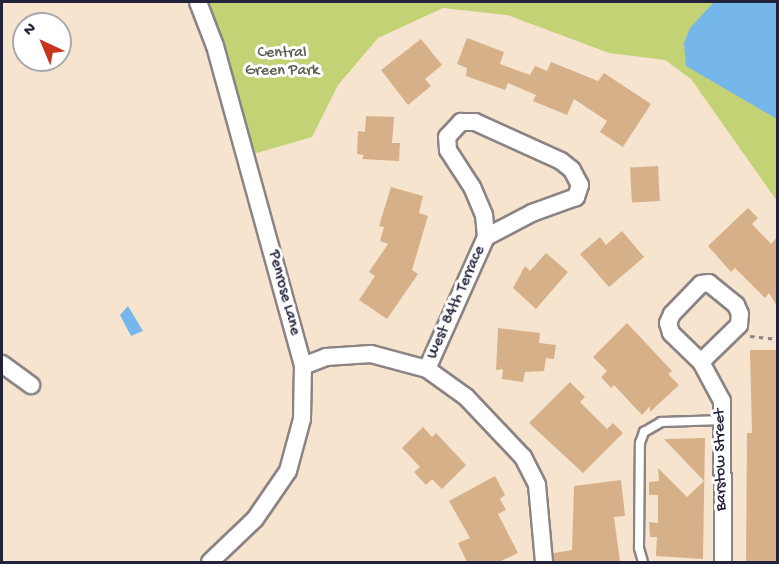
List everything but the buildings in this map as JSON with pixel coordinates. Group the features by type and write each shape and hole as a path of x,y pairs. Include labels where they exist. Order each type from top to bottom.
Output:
{"street":[{"name":"Penrose Lane","path":"198,2 215,46 303,366 302,419 288,471 255,519 210,562"},
{"name":"West 84th Terrace","path":"427,369 486,237 484,215 472,187 448,150 447,137 461,122 475,122 561,161 572,170 580,185 576,197 563,204 532,213 486,237"},
{"name":"Barstow Street","path":"701,362 739,325 740,314 736,305 709,283 701,284 672,314 668,323 671,333 701,362 722,401 724,420 723,562"},
{"path":"303,366 326,357 371,354 427,369 466,398 523,457 542,504 544,562"},
{"path":"2,364 31,385"}],"lane":[{"path":"644,562 639,548 640,443 644,432 661,422 724,420"}],"path":[{"path":"747,338 777,339"}],"green space":[{"name":"Central Green Park","path":"198,2 777,2 777,201 691,79 665,60 609,53 507,15 443,8 378,38 338,85 312,137 246,156"}],"water":[{"path":"714,2 777,2 777,119 686,66 684,43 690,28"},
{"path":"128,306 143,331 131,336 120,315"}]}
